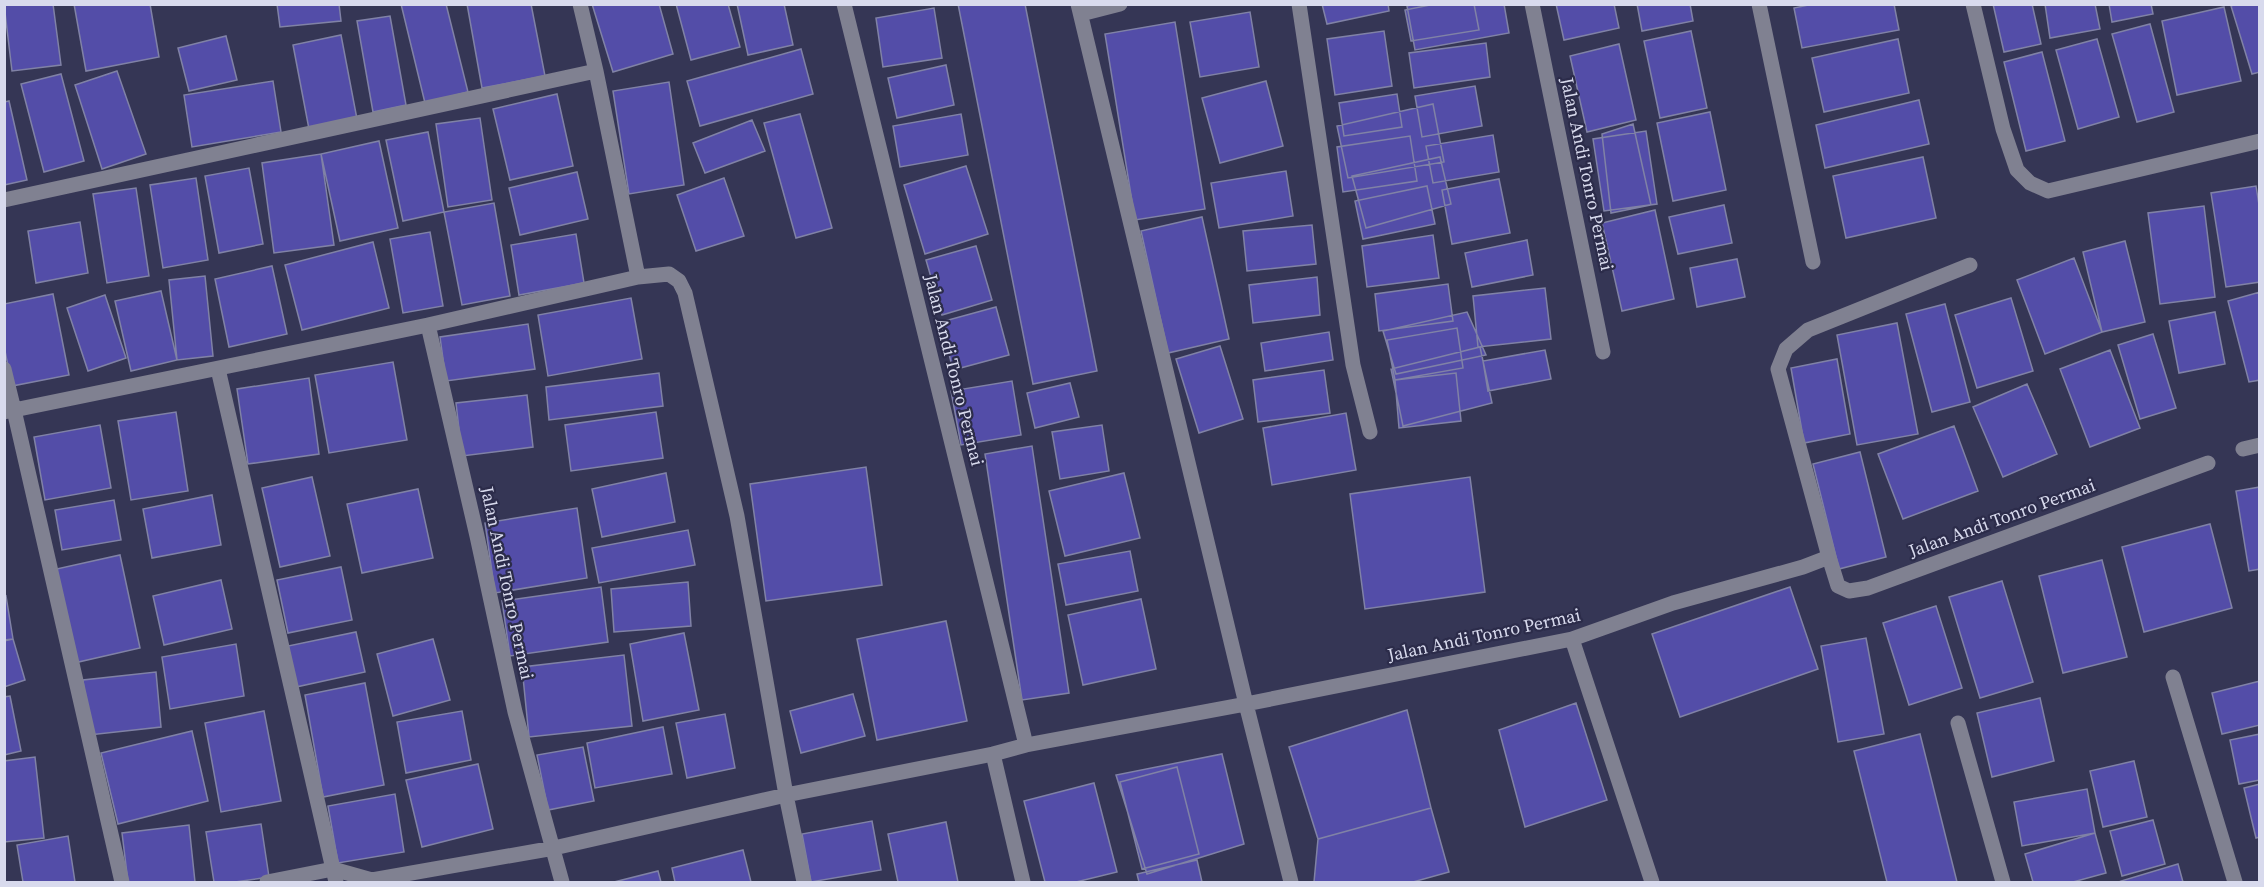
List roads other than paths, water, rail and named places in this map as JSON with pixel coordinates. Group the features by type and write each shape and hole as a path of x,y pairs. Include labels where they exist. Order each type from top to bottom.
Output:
{"street":[{"path":"580,4 596,70 638,277"},
{"name":"Jalan Andi Tonro Permai","path":"844,4 1026,744"},
{"path":"1120,4 1080,9 1246,705 1291,882"},
{"path":"1299,4 1353,365 1370,432"},
{"name":"Jalan Andi Tonro Permai","path":"1532,4 1603,352"},
{"path":"1759,4 1813,262"},
{"path":"1973,4 2003,129 2017,170 2030,183 2048,190 2259,141"},
{"path":"4,200 596,70"},
{"name":"Jalan Andi Tonro Permai","path":"1970,265 1808,330 1786,349 1778,369 1838,586 1850,591 1868,588 2208,463"},
{"path":"9,411 428,325 638,277 669,274 679,281 685,294 737,516 786,795 804,882"},
{"name":"Jalan Andi Tonro Permai","path":"428,325 515,712 562,882"},
{"path":"4,369 9,411 122,882"},
{"path":"218,369 334,876"},
{"path":"2243,449 2259,445"},
{"name":"Jalan Andi Tonro Permai","path":"267,882 334,876 371,881 554,848 786,795 993,754 1026,744 1246,705 1572,639 1673,603 1803,567 1829,557"},
{"path":"1572,639 1652,882"},
{"path":"2173,677 2235,882"},
{"path":"1958,723 2003,882"},
{"path":"993,754 1023,882"}]}
